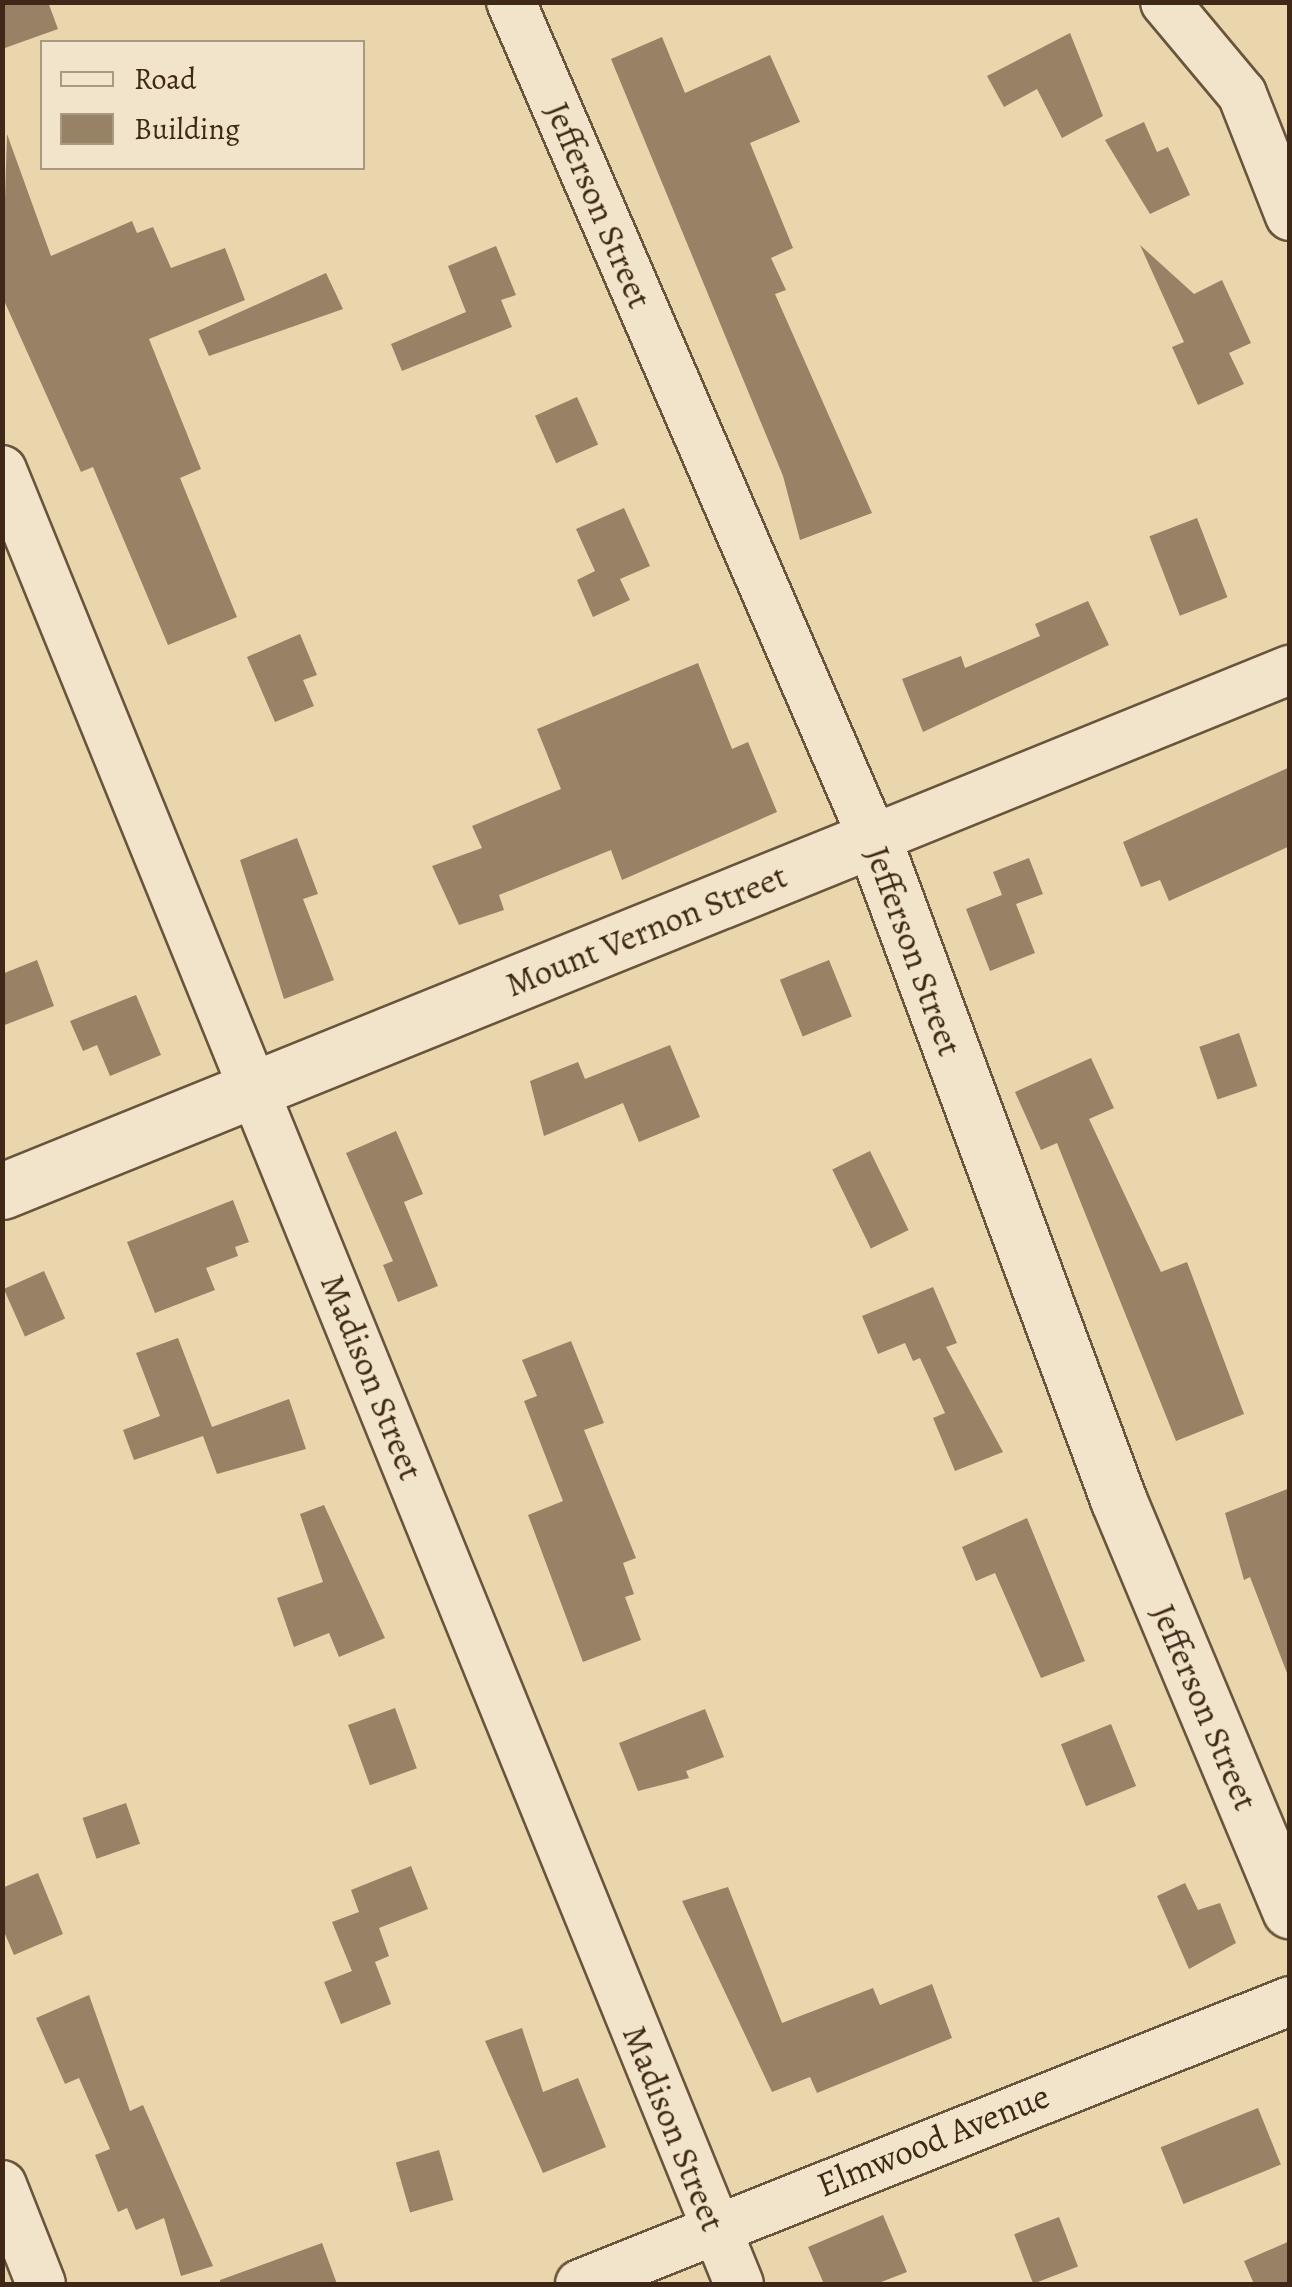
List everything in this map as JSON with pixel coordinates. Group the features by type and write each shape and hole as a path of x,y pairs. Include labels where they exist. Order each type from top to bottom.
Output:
{"street":[{"name":"Jefferson Street","path":"511,2 873,839 1118,1499 1290,1910"},
{"path":"1164,2 1242,94 1290,216"},
{"name":"Madison Street","path":"2,470 258,1089 739,2284"},
{"name":"Mount Vernon Street","path":"2,1191 1290,670"},
{"name":"Elmwood Avenue","path":"580,2284 1290,2001"},
{"path":"2,2185 41,2284"}],"building":[{"path":"2,2 48,2 58,29 2,49"},
{"path":"1070,33 1103,116 1062,138 1037,89 1004,107 987,76"},
{"path":"662,37 685,93 770,55 800,122 750,143 793,248 771,258 786,290 775,294 872,513 800,540 783,476 611,59"},
{"path":"1144,122 1157,152 1168,147 1190,195 1150,214 1105,140"},
{"path":"7,134 51,256 132,221 137,233 153,227 171,268 225,248 245,300 149,339 201,469 180,478 237,617 168,645 93,467 81,472 2,296"},
{"path":"1140,245 1194,294 1222,280 1251,343 1229,353 1244,384 1198,405 1172,347 1184,342"},
{"path":"496,246 516,295 501,300 512,327 402,371 391,344 466,312 448,266"},
{"path":"326,273 343,309 209,356 198,331"},
{"path":"577,397 598,445 556,463 535,416"},
{"path":"624,508 650,566 620,579 630,600 593,617 577,580 595,571 576,529"},
{"path":"1197,518 1227,597 1180,616 1149,536"},
{"path":"1088,601 1109,645 923,732 902,679 961,656 965,668 1040,636 1035,624"},
{"path":"300,634 317,675 303,680 314,706 275,722 247,657"},
{"path":"698,663 732,749 748,742 777,812 622,880 611,850 499,895 504,910 459,925 432,866 482,848 472,826 561,789 537,729"},
{"path":"1290,767 1290,846 1169,901 1160,880 1141,887 1123,842"},
{"path":"297,838 318,894 303,899 334,980 284,999 240,860"},
{"path":"1029,858 1043,894 1016,904 1035,953 990,971 966,909 1002,895 993,872"},
{"path":"37,960 54,1006 2,1026 2,974"},
{"path":"829,960 852,1017 803,1036 780,980"},
{"path":"136,995 161,1055 110,1076 97,1045 83,1051 70,1021"},
{"path":"1239,1033 1257,1086 1218,1100 1199,1047"},
{"path":"670,1045 700,1117 639,1142 623,1103 544,1136 530,1081 578,1062 585,1079"},
{"path":"1091,1058 1114,1108 1089,1119 1161,1272 1187,1262 1244,1414 1176,1441 1057,1143 1041,1150 1015,1092"},
{"path":"396,1131 423,1194 404,1202 438,1286 398,1302 383,1265 393,1261 346,1153"},
{"path":"870,1151 909,1230 871,1249 832,1169"},
{"path":"233,1200 249,1242 235,1247 238,1256 206,1268 215,1290 155,1313 127,1242"},
{"path":"44,1271 65,1319 25,1336 4,1289"},
{"path":"933,1287 957,1343 946,1347 1003,1452 955,1471 933,1418 945,1413 920,1358 913,1361 905,1343 878,1354 862,1316"},
{"path":"178,1338 212,1427 289,1399 306,1449 217,1474 203,1436 134,1460 123,1430 160,1416 136,1353"},
{"path":"571,1341 604,1423 584,1430 636,1558 623,1563 634,1594 625,1597 641,1640 583,1662 528,1515 563,1501 524,1401 537,1396 522,1360"},
{"path":"1290,1488 1287,1673 1250,1577 1244,1580 1225,1513"},
{"path":"324,1505 385,1638 339,1657 329,1633 294,1647 277,1598 323,1582 300,1514"},
{"path":"1027,1518 1085,1661 1041,1678 995,1573 976,1581 962,1547"},
{"path":"395,1708 417,1768 370,1785 348,1725"},
{"path":"705,1709 724,1757 686,1771 689,1778 638,1791 619,1743"},
{"path":"1111,1724 1136,1786 1086,1806 1061,1744"},
{"path":"126,1803 140,1844 97,1859 83,1818"},
{"path":"411,1866 428,1909 379,1928 389,1956 375,1962 391,2004 341,2024 324,1982 352,1971 332,1922 359,1912 351,1890"},
{"path":"38,1873 63,1934 14,1955 2,1927 2,1888"},
{"path":"1185,1883 1198,1910 1220,1903 1236,1943 1189,1969 1157,1896"},
{"path":"728,1887 782,2023 873,1988 880,2005 932,1984 952,2038 817,2093 810,2077 772,2092 682,1901"},
{"path":"89,1995 130,2111 143,2105 213,2266 181,2276 164,2218 136,2230 127,2208 118,2212 95,2155 110,2149 79,2078 65,2084 36,2018"},
{"path":"522,2028 543,2092 578,2078 606,2147 543,2173 485,2041"},
{"path":"1258,2108 1281,2165 1183,2204 1161,2147"},
{"path":"439,2150 453,2200 410,2212 396,2162"},
{"path":"883,2215 907,2272 876,2284 824,2284 808,2247"},
{"path":"1059,2217 1078,2266 1033,2284 1014,2234"},
{"path":"1290,2241 1290,2284 1254,2284 1244,2261"},
{"path":"322,2243 337,2284 220,2284 220,2280"}]}
